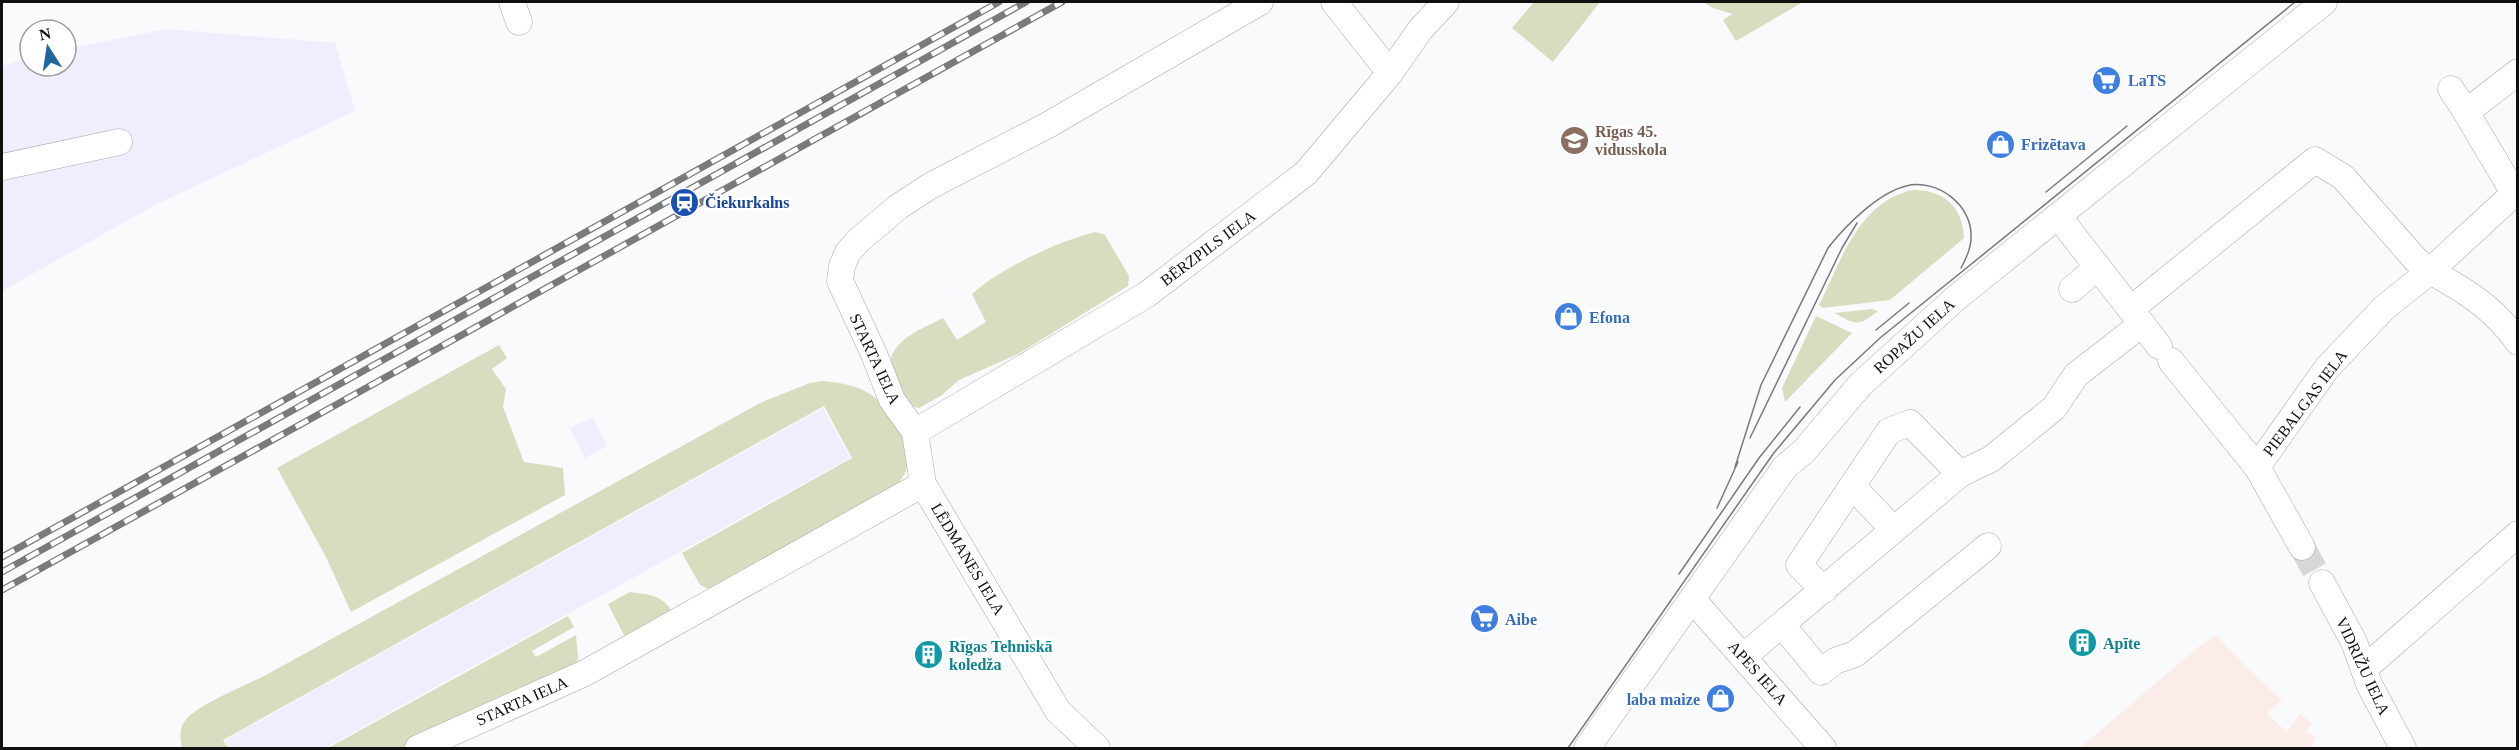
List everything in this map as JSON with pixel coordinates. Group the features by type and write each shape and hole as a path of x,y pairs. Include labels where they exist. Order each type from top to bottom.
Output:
{"street":[{"name":"STARTA IELA","path":"418,748 585,673 923,484 915,432 891,400 874,354 840,281 842,266 848,252 898,207 930,186 1058,120 1260,2"},
{"path":"1334,2 1390,73"},
{"name":"BĒRZPILS IELA","path":"915,432 1146,295 1306,173 1390,73 1420,30 1446,2"},
{"name":"ROPAŽU IELA","path":"1587,748 1785,467 1804,451 1861,384 1956,298 2324,2"},
{"path":"2466,112 2517,72"},
{"path":"2451,89 2516,192"},
{"path":"2,167 119,142"},
{"path":"1743,657 1959,474 1991,459 2054,408 2076,375 2136,317 2315,160 2343,177 2416,260 2430,271 2473,295 2508,329 2517,342"},
{"name":"PIEBALGAS IELA","path":"2257,467 2327,368 2384,308 2430,271 2516,192"},
{"path":"2058,216 2257,467 2302,547"},
{"path":"2072,289 2098,267"},
{"path":"1833,582 1799,565 1889,431 1910,423 1959,474"},
{"name":"LĒDMANES IELA","path":"923,484 1058,711 1097,748"},
{"path":"1852,486 1893,529"},
{"path":"2364,669 2517,534"},
{"path":"1782,625 1821,672 1835,661 1855,654 1988,546"},
{"name":"VIDRIŽU IELA","path":"2322,584 2354,642 2369,684 2403,748"},
{"name":"APES IELA","path":"1692,599 1823,748"}],"shaded area":[{"path":"166,29 335,43 355,111 155,205 2,291 2,66 18,61 18,78 78,78 78,47"},
{"path":"823,408 850,458 325,748 229,748 225,740"},
{"path":"592,417 607,446 585,458 570,429"},
{"path":"2216,635 2282,700 2267,714 2287,732 2300,714 2312,723 2306,731 2317,738 2310,748 2081,747 2197,648"}],"green space":[{"path":"1534,2 1600,2 1553,62 1512,28"},
{"path":"1703,2 1803,2 1736,41 1723,20 1732,14"},
{"path":"1913,190 1934,193 1950,202 1960,217 1964,238 1890,300 1823,308 1819,305 1844,252 1865,220 1879,206 1894,196"},
{"path":"1096,232 1105,235 1129,276 1128,286 1020,353 959,380 942,395 919,408 910,406 896,387 891,374 890,363 898,345 915,332 943,318 957,340 986,322 972,294 984,284 1031,257"},
{"path":"1872,309 1878,311 1856,323 1834,313"},
{"path":"1816,316 1852,333 1785,402 1782,388"},
{"path":"499,345 507,358 492,369 506,389 503,407 524,462 563,468 565,495 351,612 326,557 277,468"},
{"path":"821,381 847,384 865,391 885,408 892,418 903,440 908,462 905,474 893,490 711,590 700,585 682,553 852,458 824,406 223,740 228,748 182,748 180,734 183,724 199,709 264,676 762,402 810,383"},
{"path":"630,592 660,599 673,613 626,639 608,604"},
{"path":"568,616 574,627 532,651 536,657 576,635 578,657 575,669 402,748 328,748"}],"tunnel":[{"path":"2302,547 2322,583"}],"tram line":[{"path":"1568,748 1773,454 1835,380 1880,338 2295,2"},
{"path":"2046,192 2127,126"},
{"path":"1735,467 1761,385 1828,248 1863,211 1884,196 1906,186 1930,186 1941,190 1959,205 1970,226 1970,246 1961,268"},
{"path":"1750,438 1842,248 1857,223"},
{"path":"1876,330 1909,303"},
{"path":"1679,574 1759,458 1800,407"},
{"path":"1717,508 1738,462"}],"railway":[{"path":"2,557 999,2"},
{"path":"2,572 1026,2"},
{"path":"2,590 1062,2"}],"place":[{"name":"LaTS","path":"2107,80"},
{"name":"Rīgas 45. vidusskola","path":"1574,140"},
{"name":"Frizētava","path":"2000,144"},
{"name":"Čiekurkalns","path":"684,202"},
{"name":"Efona","path":"1568,317"},
{"name":"Aibe","path":"1484,619"},
{"name":"Apīte","path":"2082,643"},
{"name":"Rīgas Tehniskā koledža","path":"928,655"},
{"name":"laba maize","path":"1721,699"}]}
